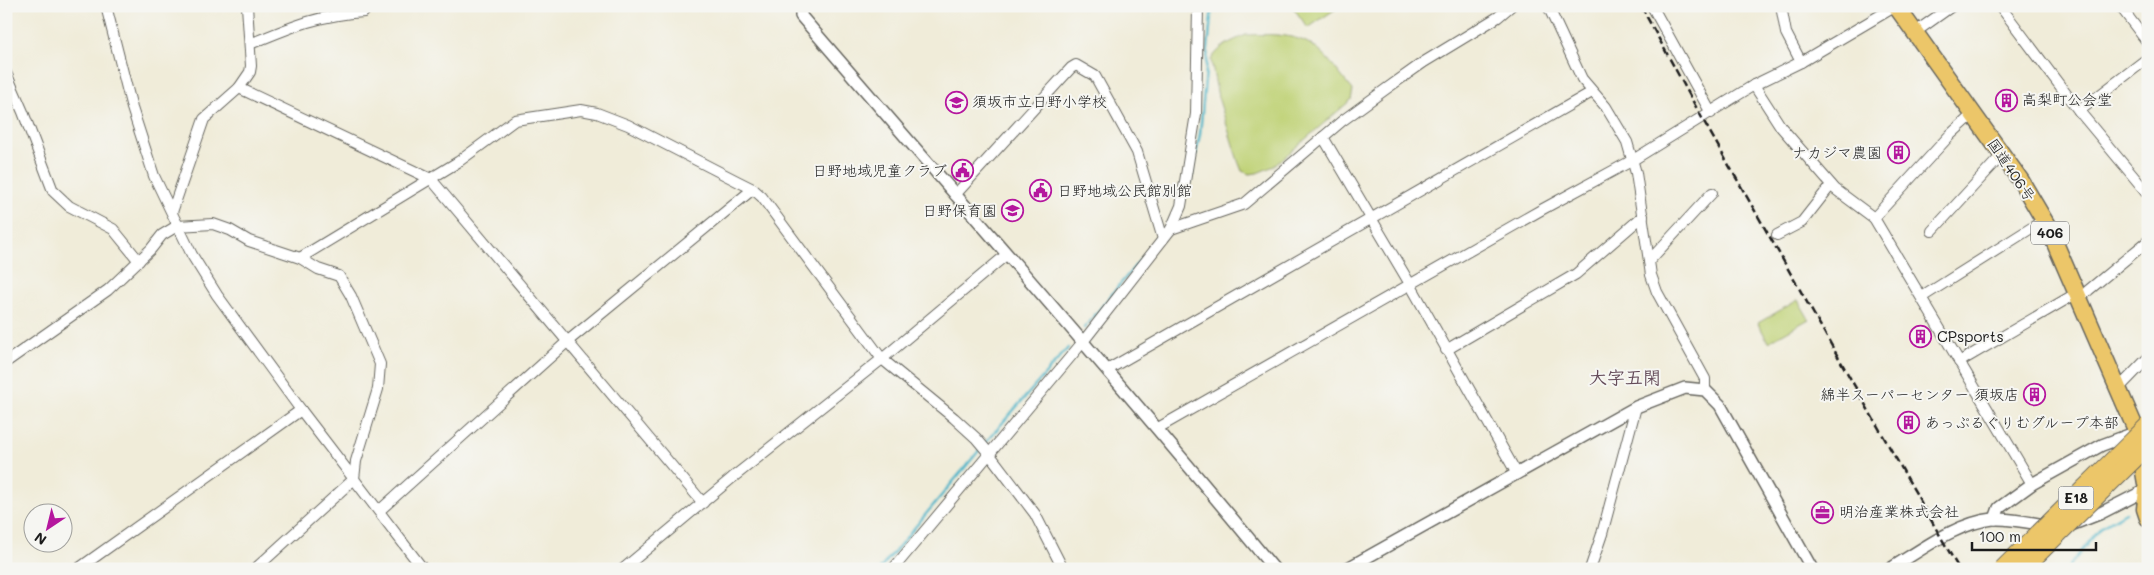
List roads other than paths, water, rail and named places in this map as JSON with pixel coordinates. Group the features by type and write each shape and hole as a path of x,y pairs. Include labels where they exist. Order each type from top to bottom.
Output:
{"highway":[{"name":"国道406号","path":"1896,6 1972,115 2021,181 2044,220 2118,389 2144,434 2148,490 2145,509 2148,518"},
{"name":"E18","path":"2003,569 2144,434"},
{"name":"E18","path":"2022,569 2144,434"}],"street":[{"path":"106,6 132,108 154,176 192,256 217,295 300,410 423,569"},
{"path":"172,212 204,119 239,88 250,72 247,6"},
{"path":"250,44 296,24 334,14 364,12 368,6"},
{"path":"801,6 801,16 1082,343 1158,428 1274,569"},
{"path":"893,569 985,449 1082,343 1171,229 1182,206 1196,114 1198,6"},
{"path":"1171,229 1244,204 1323,137 1424,62 1498,17 1511,6"},
{"path":"1548,6 1582,79 1606,107 1627,142 1633,160 1651,275 1657,292 1704,379 1705,390"},
{"path":"1652,6 1711,113"},
{"path":"1780,6 1786,33 1802,62"},
{"path":"1158,428 1410,284 1633,160 1754,85 1802,62 1896,6"},
{"path":"1914,33 1952,6"},
{"path":"2000,6 2079,111 2148,194"},
{"path":"2120,6 2148,43"},
{"path":"2079,111 2148,58"},
{"path":"954,195 1070,68 1076,65 1095,76 1136,152 1163,239"},
{"path":"6,73 54,191 69,206 113,229 139,261"},
{"path":"1754,85 1781,127 1832,185 1874,218 2032,484"},
{"path":"239,88 431,179 704,502"},
{"path":"1107,370 1592,92"},
{"path":"300,258 368,215 431,179 515,120 581,110 597,112 628,125 753,189 773,210 807,260 882,359 954,418 985,449 1035,514 1063,569"},
{"path":"1874,218 1950,135 1972,115"},
{"path":"1323,137 1410,284 1516,474"},
{"path":"1932,231 2002,155"},
{"path":"1777,235 1802,222 1832,185"},
{"path":"379,511 568,341 753,189"},
{"path":"1649,261 1712,193"},
{"path":"1446,350 1576,274 1643,216"},
{"path":"1922,297 2044,220"},
{"path":"6,362 108,290 139,261 162,235 177,226 213,224 230,230 249,241 300,258 318,269 340,276 351,296 380,364 378,389 356,461 354,479 254,569"},
{"path":"1959,362 2078,296 2148,241"},
{"path":"623,569 882,359 1006,255"},
{"path":"2118,389 2148,358"},
{"path":"1346,569 1636,407 1685,388 1705,390 1720,405 1812,569"},
{"path":"1590,569 1602,534 1636,407"},
{"path":"78,569 300,410"},
{"path":"1994,519 1999,508 2032,484 2102,445 2144,434"},
{"path":"1890,569 1951,533 1974,523 1994,519 2053,526 2071,524 2099,514 2148,490"},
{"path":"264,560 271,569"}],"waterway":[{"path":"1190,183 1200,134 1212,6"},
{"path":"1084,328 1150,248"},
{"path":"985,443 1068,348"},
{"path":"880,569 982,447"},
{"path":"2067,569 2102,526 2126,512"}],"railway":[{"path":"1641,6 1702,118 1959,569"}],"place":[{"name":"高梨町公会堂","path":"2006,100"},
{"name":"須坂市立日野小学校","path":"956,102"},
{"name":"ナカジマ農園","path":"1898,153"},
{"name":"日野地域児童クラブ","path":"963,171"},
{"name":"日野地域公民館別館","path":"1041,191"},
{"name":"日野保育園","path":"1013,211"},
{"name":"CPsports","path":"1921,337"},
{"name":"綿半スーパーセンター 須坂店","path":"2035,395"},
{"name":"あっぷるぐりむグループ本部","path":"1909,423"},
{"name":"明治産業株式会社","path":"1823,512"}],"district":[{"name":"大字五閑","path":"1625,378"}]}
